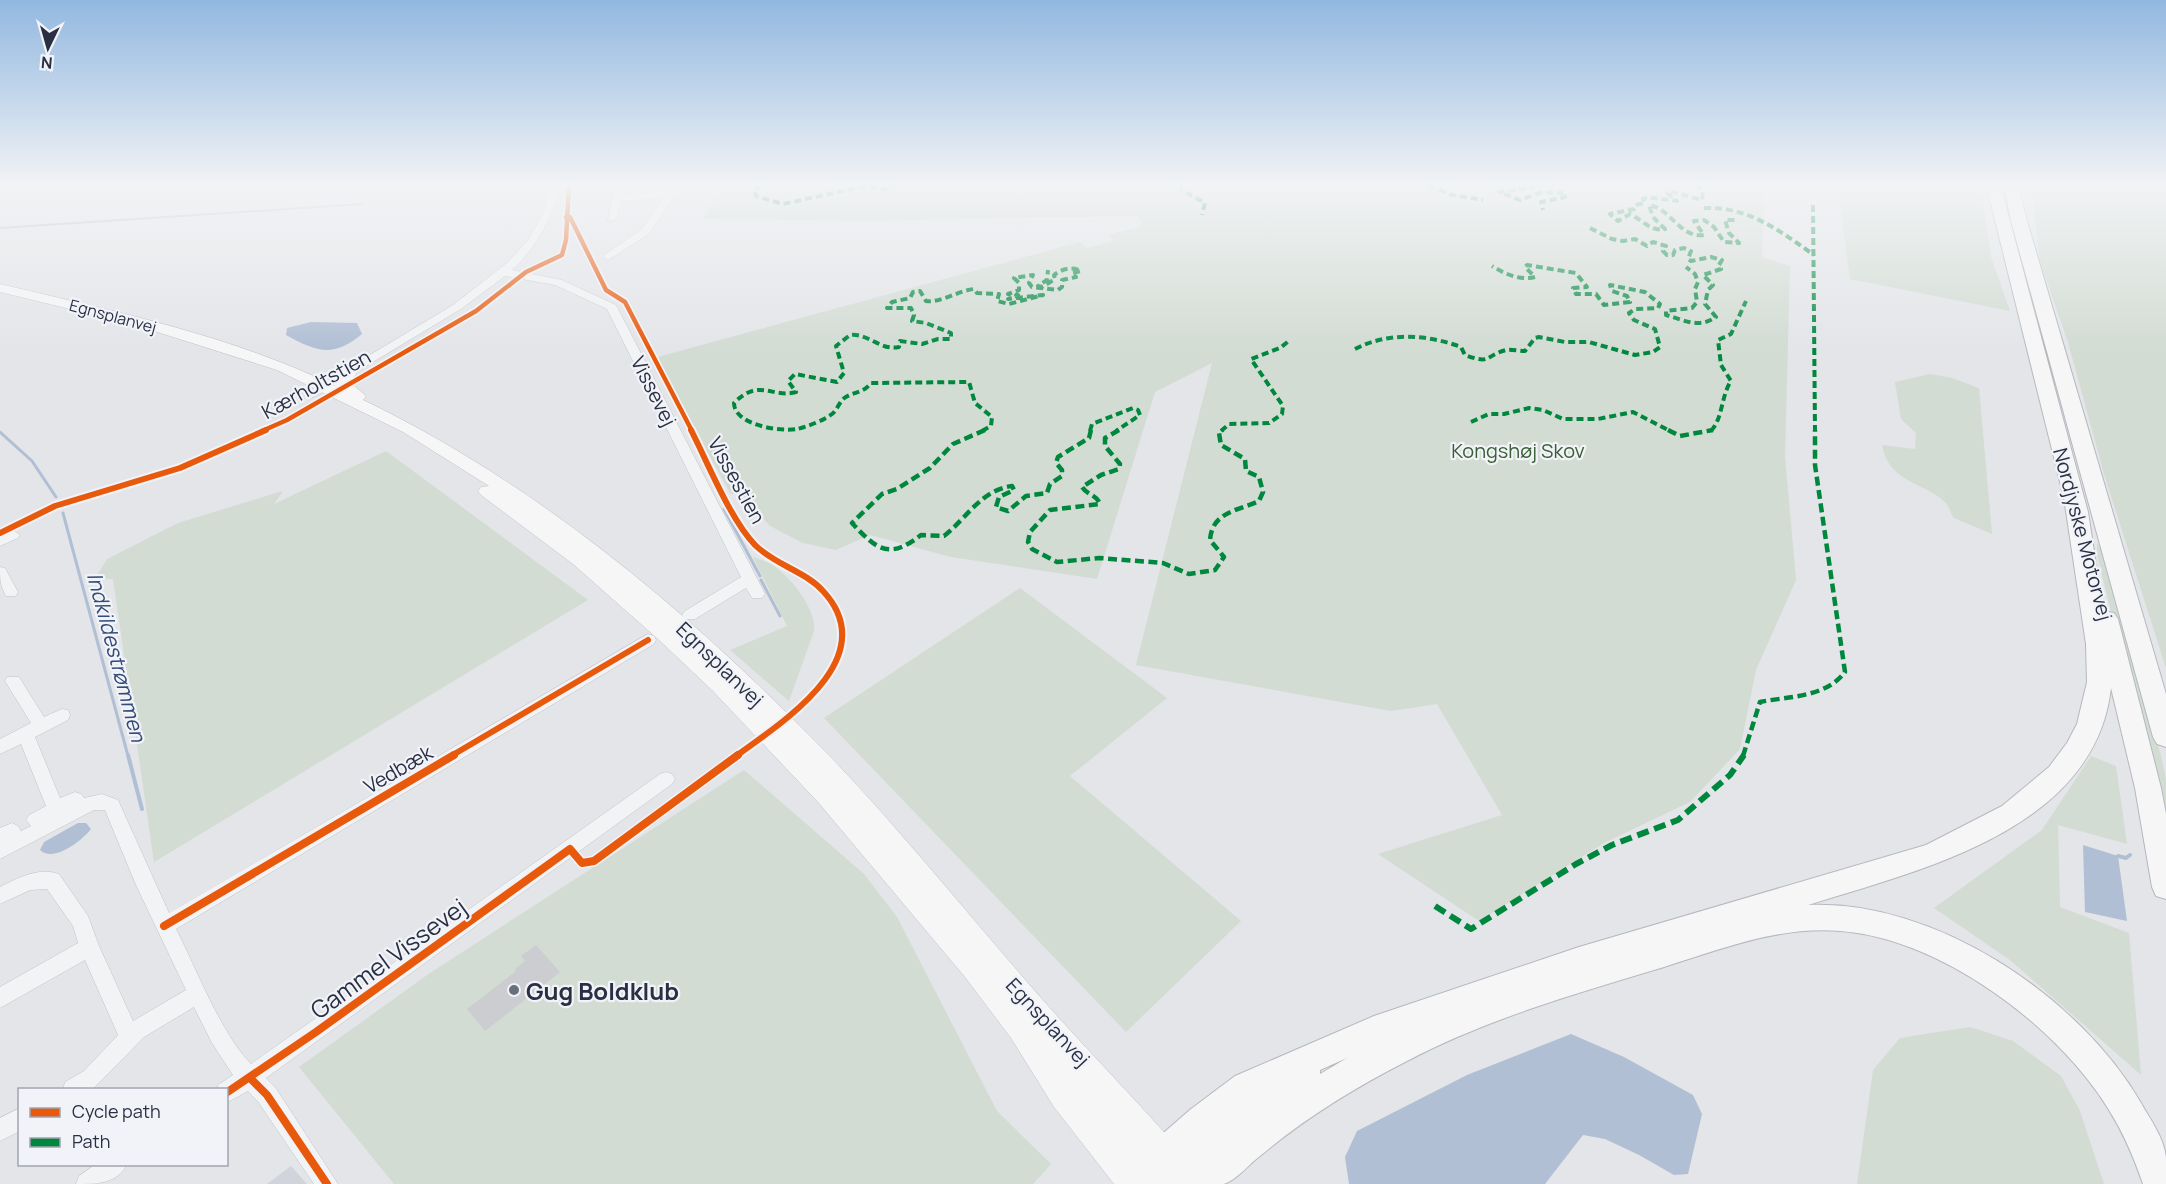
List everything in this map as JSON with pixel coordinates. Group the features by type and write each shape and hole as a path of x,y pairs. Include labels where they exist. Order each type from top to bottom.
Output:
{"highway":[{"name":"Nordjyske Motorvej","path":"2007,239 2138,745 2166,887"},
{"name":"Nordjyske Motorvej","path":"2025,239 2166,737"},
{"path":"2028,239 2030,261"},
{"path":"1161,1179 1342,1043 1396,1022 1579,961 1931,855 1973,837 2024,805 2057,775 2073,753 2084,734 2098,695 2097,639 2074,499"},
{"path":"1161,1179 1231,1156 1313,1096 1352,1073 1420,1039 1488,1012 1589,978 1779,920 1809,916 1842,917 1878,923 1916,936 1955,952 2020,993 2074,1042 2111,1088 2139,1131 2160,1184"}],"main road":[{"name":"Egnsplanvej","path":"0,288 137,321 224,350 264,360 399,435 474,482 565,548 663,631 787,753 905,886 1021,1031 1076,1084 1161,1179"},
{"name":"Egnsplanvej","path":"224,350 249,364 382,414 486,475 613,568 677,623 804,745 921,875 1041,1017 1078,1054 1161,1179"},
{"path":"349,372 342,384 382,414"}],"street":[{"path":"313,387 371,357 460,304 503,272 531,239"},
{"path":"608,257 637,239"},
{"name":"Vissevej","path":"503,272 558,282 612,307 757,594"},
{"path":"313,387 349,372 371,357"},
{"path":"0,572 11,592"},
{"path":"690,615 749,579"},
{"name":"Vedbæk","path":"165,926 635,656 648,640"},
{"path":"13,681 41,726"},
{"path":"0,747 62,715"},
{"path":"25,734 56,809"},
{"name":"Gammel Vissevej","path":"228,1092 666,779"},
{"path":"35,820 75,799"},
{"path":"0,851 91,803 102,801 112,805 165,926 228,1052 267,1095 327,1184"},
{"path":"0,896 28,882 52,880 81,922 88,947 130,1037"},
{"path":"0,998 88,947"},
{"path":"76,1088 91,1078 130,1037 153,1019 197,994"},
{"path":"0,1130 18,1120"},
{"path":"87,1184 113,1166"}],"shaded area":[{"path":"291,1166 307,1184 267,1184"}],"green space":[{"name":"Kongshøj Skov","path":"1112,239 1763,239 1762,257 1790,266 1785,456 1796,580 1756,670 1740,749 1690,802 1604,843 1479,921 1378,854 1502,815 1437,704 1391,711 1136,665 1212,363 1155,392 1097,579 951,557 870,535 836,550 803,543 770,526 741,494 731,494 654,358 1080,242 1087,248 1114,241"},
{"path":"1845,239 1989,239 1991,257 2010,311 1850,279"},
{"path":"2037,239 2166,239 2166,668 2104,474 2068,342 2040,262"},
{"path":"1930,374 1952,378 1979,388 1992,534 1954,518 1945,502 1899,474 1886,457 1882,445 1915,449 1916,433 1901,419 1895,382"},
{"path":"386,451 588,600 154,862 113,579 95,579 107,559 178,523 283,491 274,504"},
{"path":"2097,543 2106,556 2161,756 2166,779 2166,833 2097,555"},
{"path":"753,557 773,565 782,572 802,596 812,614 814,631 789,701 730,650 787,626"},
{"path":"1020,588 1167,698 1070,776 1241,921 1126,1032 824,718"},
{"path":"2091,756 2116,766 2127,844 2058,825 2060,907 2129,933 2141,1075 2010,960 1934,908 2042,830"},
{"path":"744,770 864,874 897,917 997,1111 1051,1164 1033,1184 394,1184 299,1067 430,973"},
{"path":"1970,1027 2013,1041 2061,1076 2080,1111 2104,1184 1857,1184 1873,1070 1900,1038"}],"water":[{"path":"311,322 357,323 362,334 342,347 325,350 286,335 287,328"},
{"path":"78,823 86,823 91,829 67,849 52,854 40,850 44,842"},
{"path":"2083,845 2118,856 2127,921 2085,912"},
{"path":"1571,1034 1624,1057 1693,1095 1702,1114 1688,1174 1674,1175 1605,1139 1583,1135 1545,1184 1349,1184 1345,1157 1357,1131 1467,1075"}],"building":[{"name":"Gug Boldklub","path":"536,945 560,972 485,1031 467,1009 516,971 515,969 525,961 521,956"}],"waterway":[{"name":"Indkildestrømmen","path":"0,432 32,461 56,497"},
{"path":"724,509 760,576"},
{"name":"Indkildestrømmen","path":"63,513 128,756"},
{"path":"761,580 780,616"},
{"name":"Indkildestrømmen","path":"128,755 142,809"},
{"path":"2118,856 2126,858 2130,855"}],"marked path":[{"path":"1612,239 1634,239"},
{"path":"1635,239 1647,246 1653,242 1666,246 1663,251 1667,255 1673,255 1675,250 1684,248 1691,251 1688,259 1691,261 1711,257 1722,260 1719,265 1721,269 1703,275 1713,285 1708,290 1705,304 1716,317 1704,324 1691,323 1666,315 1666,311 1692,308 1697,302 1695,289 1698,282 1695,274 1686,267"},
{"path":"1722,239 1724,242 1739,243 1735,239"},
{"path":"1791,239 1814,255"},
{"path":"1435,906 1471,929 1576,864 1612,845 1678,820 1702,802 1730,775 1747,751 1760,702 1819,691 1830,687 1845,672 1815,465 1813,239"},
{"path":"1355,349 1369,342 1403,335 1453,344 1461,347 1465,355 1479,360 1489,360 1506,350 1525,351 1535,338 1539,337 1565,342 1589,342 1635,355 1644,355 1660,347 1655,329 1634,320 1629,313 1635,309 1658,308 1660,304 1645,292 1610,285 1612,291 1627,296 1630,302 1604,305 1596,294 1583,296 1576,294 1573,288 1587,287 1582,284 1581,277 1576,273 1527,265 1525,267 1535,277 1525,279 1507,274 1492,266"},
{"path":"1048,270 1047,280 1038,286 1042,287 1055,279 1054,275 1063,270 1075,268 1081,271 1072,273 1076,277 1062,280 1062,287 1058,290 1032,287 1029,283 1033,275 1014,278 1019,283 1019,290 1008,294 1018,295 1008,299 1043,295 1009,304 997,301 999,294 977,293 974,289 957,291 935,302 926,301 920,291 913,292 910,298 892,302 887,308 911,308 914,315 912,321 926,323 951,333 951,339 938,339 922,344 900,341 899,347 890,349 863,336 850,335 843,338 836,346 844,373 837,382 795,374 788,381 796,392 789,394 775,390 756,390 739,398 734,403 734,410 740,418 753,424 797,429 834,413 843,399 865,391 871,383 969,382 975,403 992,417 991,426 953,444 930,468 897,489 882,494 852,523 877,546 892,551 901,549 921,535 944,536 983,498 1001,487 1012,486 1014,490 999,497 996,507 1005,512 1014,508 1029,495 1047,493 1050,484 1062,476 1062,470 1056,463 1058,457 1089,438 1092,424 1133,408 1138,410 1140,415 1105,438 1105,446 1120,464 1119,469 1101,475 1082,487 1085,492 1098,499 1100,504 1050,510 1030,532 1028,542 1032,549 1047,559 1057,562 1099,558 1163,563 1189,574 1199,574 1215,570 1221,565 1224,557 1210,540 1214,523 1226,513 1259,501 1263,492 1259,477 1246,471 1245,459 1221,445 1219,433 1229,424 1269,423 1282,414 1283,406 1251,359 1280,348 1290,340"},
{"path":"1471,422 1489,414 1504,414 1529,408 1543,410 1563,419 1573,417 1598,419 1633,412 1680,436 1712,431 1716,426 1724,394 1731,381 1721,365 1718,340 1731,334 1746,301"}],"cycle path":[{"name":"Kærholtstien","path":"0,533 55,506 180,468 287,420 476,311 526,272 562,255 566,239"},
{"name":"Vissestien","path":"228,1092 316,1032 570,849 582,863 594,861 804,706 825,680 839,652 840,621 834,607 816,585 771,558 755,545 739,522 625,302 606,290 581,239"},
{"path":"164,926 648,640"},
{"path":"250,1078 267,1095 327,1184"}],"place":[{"name":"Gug Boldklub","path":"514,990"}]}
